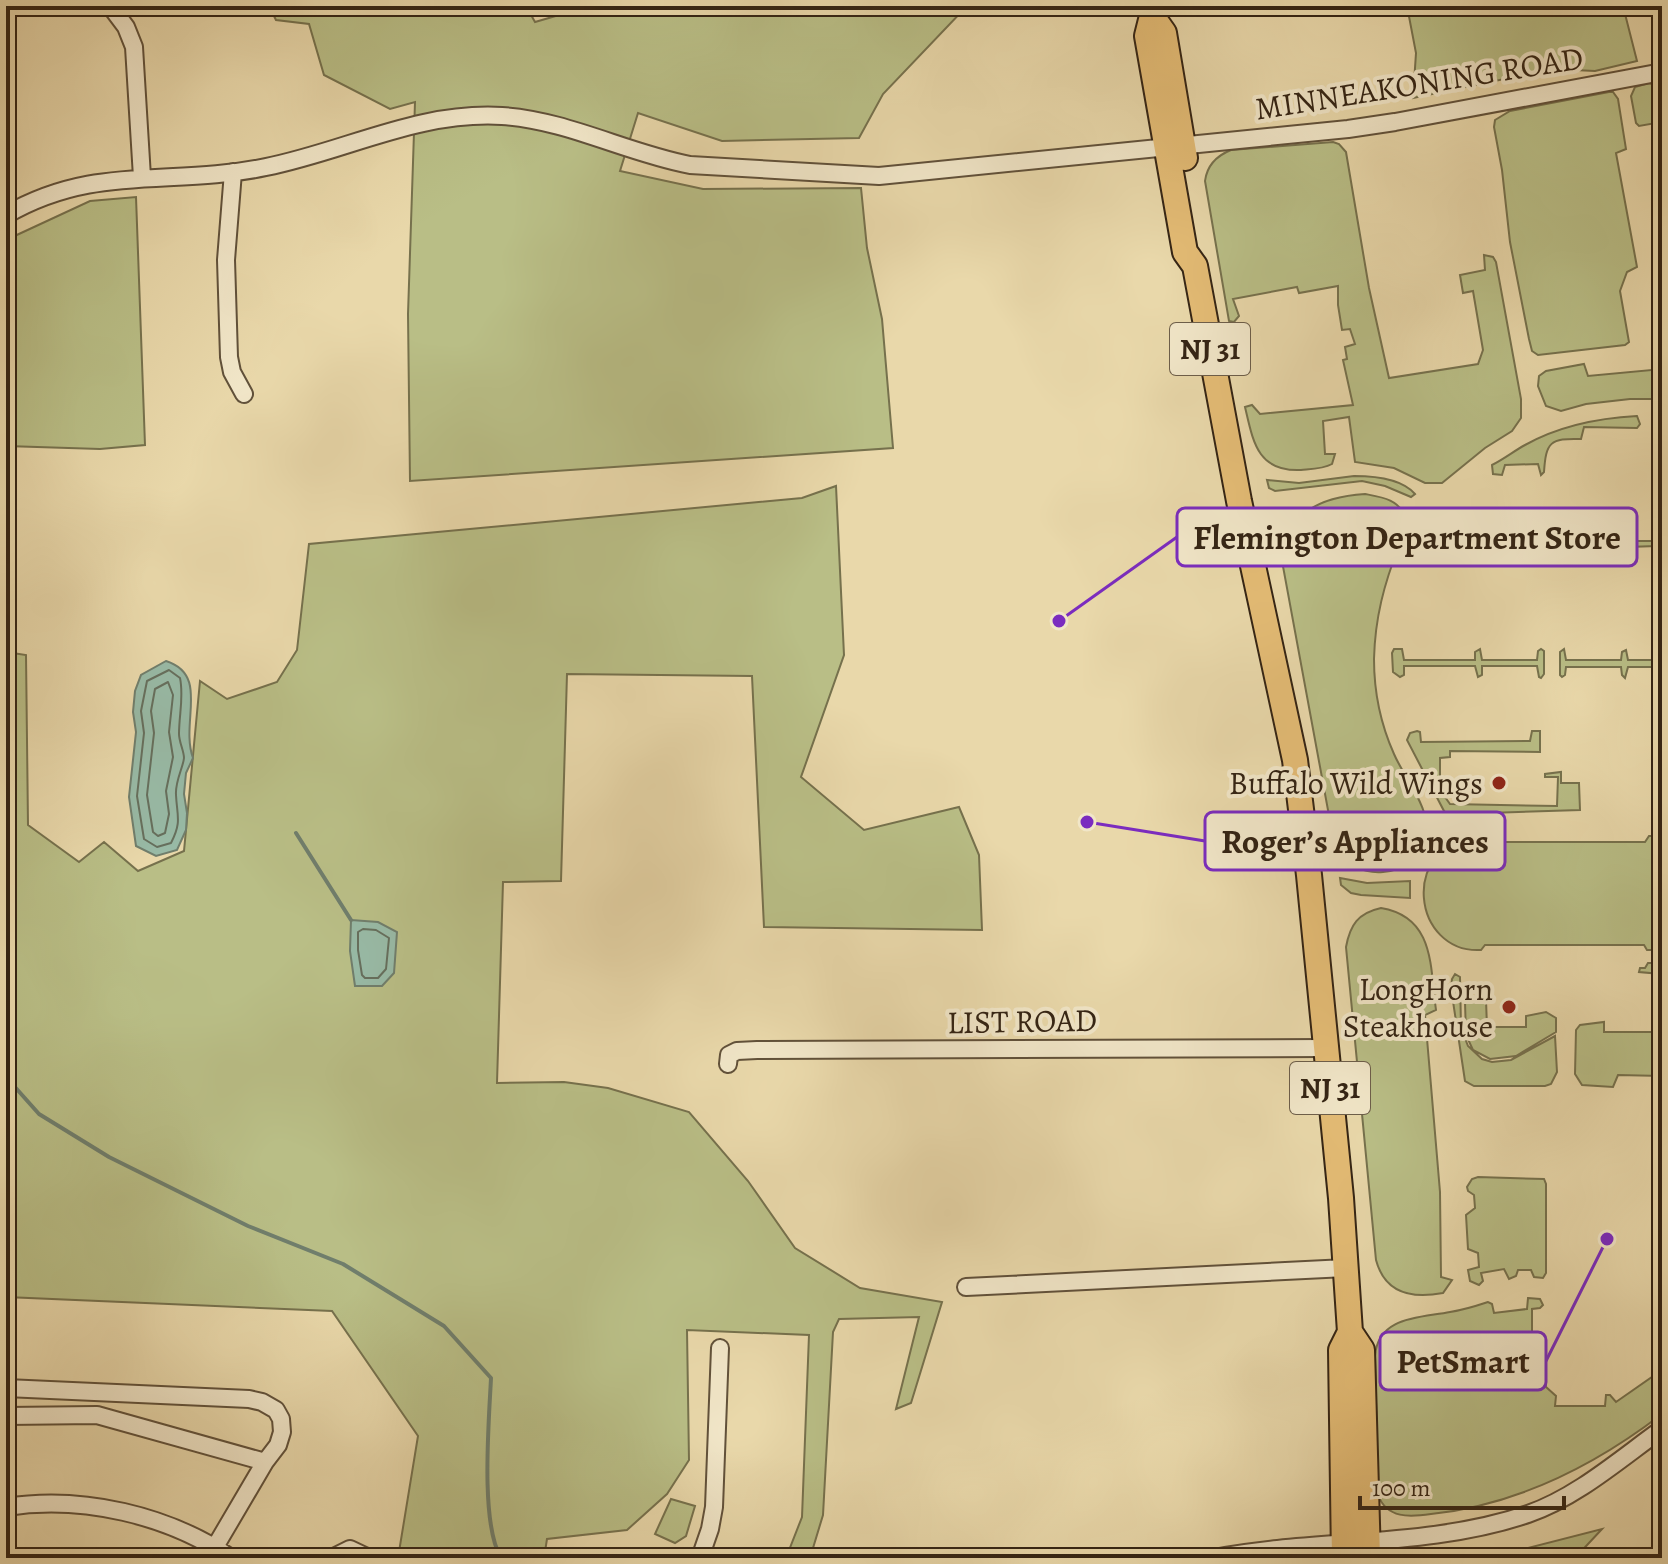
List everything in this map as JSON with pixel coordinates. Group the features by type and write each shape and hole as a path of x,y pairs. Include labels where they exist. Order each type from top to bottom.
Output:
{"highway":[{"name":"NJ 31","path":"1151,11 1164,33 1175,147 1200,250 1195,266 1239,501 1295,760 1326,1048 1350,1332 1362,1350 1356,1550"}],"street":[{"path":"114,11 126,27 134,47 142,177"},
{"name":"MINNEAKONING ROAD","path":"6,215 37,198 69,187 142,177 268,167 401,127 463,116 503,116 540,122 690,165 857,175 896,174 1395,122 1662,72"},
{"path":"233,172 226,260 229,357 232,372 244,394"},
{"name":"LIST ROAD","path":"728,1064 729,1055 737,1051 757,1050 1326,1048"},
{"path":"966,1287 1346,1268"},
{"path":"700,1558 714,1507 720,1348"},
{"path":"6,1388 249,1399 276,1410 281,1419 282,1432 278,1445 215,1547"},
{"path":"6,1416 97,1415 265,1462"},
{"path":"1214,1558 1356,1550 1530,1513 1568,1496 1662,1429"},
{"path":"6,1507 56,1503 119,1511 163,1523 215,1547 231,1558"},
{"path":"332,1558 350,1549 369,1558"}],"green space":[{"path":"269,6 526,6 535,22 580,9 581,6 967,6 883,94 859,138 722,141 638,113 620,171 703,189 861,188 867,248 882,319 893,448 410,481 408,314 415,102 390,109 324,75 309,24 276,20"},
{"path":"1407,6 1623,6 1637,61 1595,71 1553,69 1413,98 1416,53"},
{"path":"1649,83 1662,87 1662,122 1639,126 1631,96 1635,87"},
{"path":"1613,92 1618,99 1626,149 1616,153 1637,267 1627,272 1620,291 1629,342 1625,345 1538,355 1532,351 1529,339 1510,242 1495,120 1510,111"},
{"path":"1333,142 1346,152 1369,288 1389,378 1478,364 1483,350 1473,291 1463,293 1460,275 1485,270 1484,255 1493,257 1496,262 1521,399 1521,418 1512,431 1485,448 1442,483 1425,483 1394,468 1355,462 1349,417 1323,421 1325,454 1335,454 1332,464 1325,467 1301,470 1275,466 1260,452 1251,431 1245,407 1252,405 1260,414 1353,405 1343,360 1347,359 1345,347 1355,344 1350,329 1342,330 1338,286 1299,293 1297,287 1233,299 1239,316 1234,322 1229,321 1206,175 1213,162 1231,150"},
{"path":"136,197 145,445 100,449 6,446 6,240 90,201"},
{"path":"1584,364 1588,376 1662,369 1662,399 1586,404 1561,411 1546,406 1538,386 1539,376 1546,371"},
{"path":"1637,416 1640,424 1637,428 1584,427 1581,439 1556,441 1548,448 1541,475 1538,464 1505,465 1502,475 1493,474 1492,465 1552,433 1594,421"},
{"path":"1354,476 1395,482 1415,494 1411,497 1362,481 1275,491 1269,488 1267,480 1299,483"},
{"path":"836,486 844,655 801,777 864,830 959,807 979,855 982,930 764,927 752,676 567,674 561,881 503,882 497,1083 564,1082 608,1088 689,1112 748,1181 795,1248 860,1288 942,1302 911,1403 896,1409 919,1317 839,1319 833,1332 823,1515 810,1558 786,1558 802,1517 809,1335 687,1330 689,1460 667,1494 627,1530 547,1539 544,1558 398,1558 418,1436 332,1311 6,1297 6,652 26,655 28,825 79,862 104,842 138,871 184,851 200,681 227,699 277,682 297,650 309,544 802,498"},
{"path":"1365,494 1394,503 1406,521 1381,601 1374,671 1385,731 1422,806 1426,828 1419,853 1409,863 1383,872 1355,867 1335,848 1282,561 1291,530 1308,510 1334,499"},
{"path":"1565,530 1567,540 1621,540 1622,532 1627,530 1629,541 1656,541 1656,546 1628,547 1628,556 1624,558 1621,547 1567,547 1566,555 1562,558 1560,532"},
{"path":"1394,649 1402,649 1404,660 1475,660 1475,652 1480,649 1482,660 1537,660 1541,649 1544,651 1544,674 1539,677 1537,666 1482,666 1482,675 1478,677 1475,666 1404,666 1404,675 1400,677 1393,672"},
{"path":"1564,649 1566,660 1621,660 1622,652 1626,650 1628,660 1656,660 1656,667 1628,667 1625,678 1621,667 1566,667 1562,677 1560,652"},
{"path":"1532,731 1540,731 1540,752 1450,751 1450,757 1440,758 1440,790 1450,804 1557,806 1558,777 1545,777 1545,774 1561,772 1561,783 1579,783 1580,810 1488,813 1480,822 1454,819 1444,811 1407,740 1410,733 1420,732 1421,742 1530,741"},
{"path":"1480,834 1487,842 1645,842 1649,836 1662,836 1662,950 1647,950 1644,945 1485,945 1481,950 1458,947 1440,935 1429,918 1424,898 1426,877 1436,857 1453,842"},
{"path":"1340,878 1367,883 1410,881 1410,898 1351,893 1341,885"},
{"path":"1381,908 1399,913 1412,922 1421,933 1430,961 1436,1010 1425,1015 1440,1192 1441,1277 1452,1280 1443,1293 1432,1295 1401,1292 1393,1287 1380,1271 1376,1260 1346,947 1356,921 1366,913"},
{"path":"1648,963 1662,963 1662,1076 1618,1075 1613,1087 1582,1085 1575,1074 1576,1030 1580,1025 1604,1022 1604,1032 1657,1032 1657,990 1661,974 1639,972"},
{"path":"1455,974 1460,977 1461,1028 1468,1046 1482,1059 1492,1062 1511,1060 1555,1036 1557,1072 1551,1084 1474,1086 1465,1081 1451,988"},
{"path":"1486,1000 1487,1027 1526,1027 1526,1016 1546,1012 1556,1018 1556,1032 1516,1056 1490,1059 1473,1050 1466,1035 1465,1002"},
{"path":"1472,1179 1544,1179 1546,1273 1543,1278 1534,1277 1531,1270 1518,1270 1516,1276 1509,1279 1504,1269 1481,1273 1483,1281 1479,1285 1470,1281 1468,1270 1479,1267 1478,1253 1468,1249 1466,1215 1475,1208 1474,1195 1467,1187"},
{"path":"1528,1298 1540,1299 1543,1305 1532,1309 1532,1370 1542,1371 1546,1387 1556,1396 1555,1406 1605,1406 1606,1395 1616,1402 1662,1370 1662,1414 1582,1466 1524,1492 1494,1502 1423,1515 1400,1515 1387,1509 1378,1495 1375,1356 1384,1333 1402,1321 1488,1302 1492,1304 1494,1313 1527,1309"},
{"path":"671,1499 695,1506 686,1536 675,1543 655,1534"},
{"path":"1602,1529 1575,1558 1508,1558 1512,1552"}],"water":[{"path":"166,661 187,677 193,758 186,773 186,830 177,850 156,856 136,846 129,797 136,732 133,712 135,691 141,675"},
{"path":"351,920 378,922 397,932 394,973 382,986 355,986 350,951"}],"waterway":[{"path":"296,833 351,920"},
{"path":"6,1077 39,1114 109,1157 248,1226 343,1264 444,1326 491,1378 488,1497 494,1542 501,1558"}],"place":[{"name":"Flemington Department Store","path":"1059,621"},
{"name":"Buffalo Wild Wings","path":"1499,783"},
{"name":"Roger’s Appliances","path":"1087,822"},
{"name":"LongHorn Steakhouse","path":"1509,1007"},
{"name":"PetSmart","path":"1607,1239"}]}
